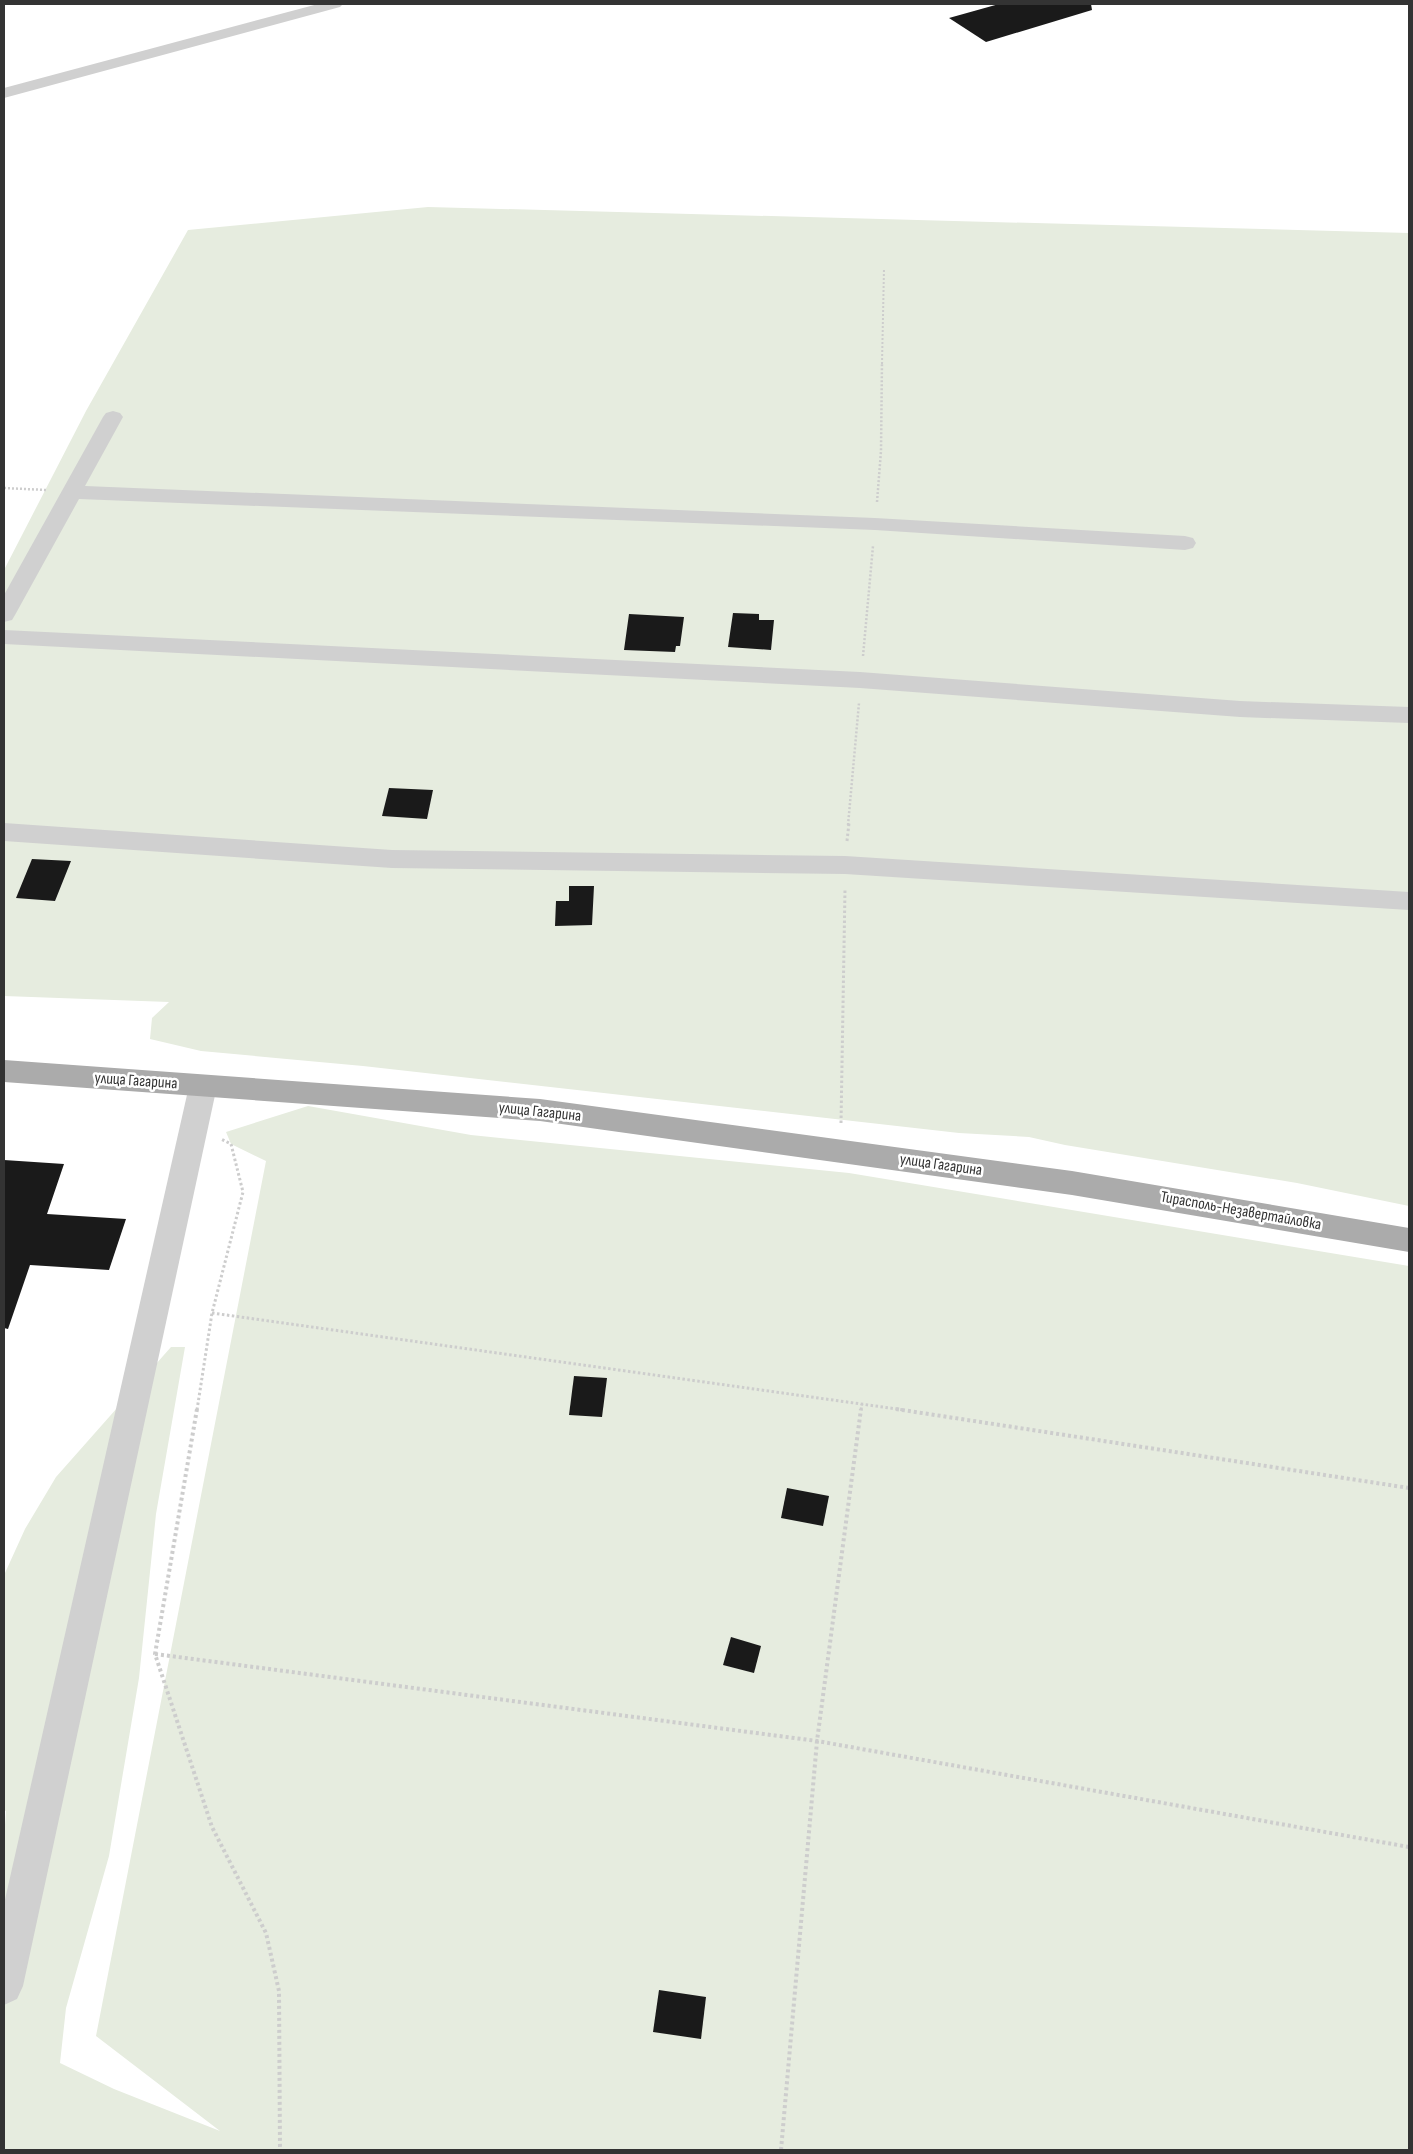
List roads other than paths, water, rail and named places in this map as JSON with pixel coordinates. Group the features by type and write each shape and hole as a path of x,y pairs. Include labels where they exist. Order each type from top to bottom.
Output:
{"main road":[{"name":"улица Гагарина","path":"4,1070 540,1110 1072,1183"},
{"name":"Тирасполь-Незавертайловка","path":"1072,1183 1409,1240"}],"lane":[{"path":"4,93 336,4"},
{"path":"4,615 113,417"},
{"path":"72,492 874,524 1185,543"},
{"path":"4,637 860,680 1240,709 1409,715"},
{"path":"4,832 392,859 845,865 1409,901"},
{"path":"4,1986 203,1086"}]}
